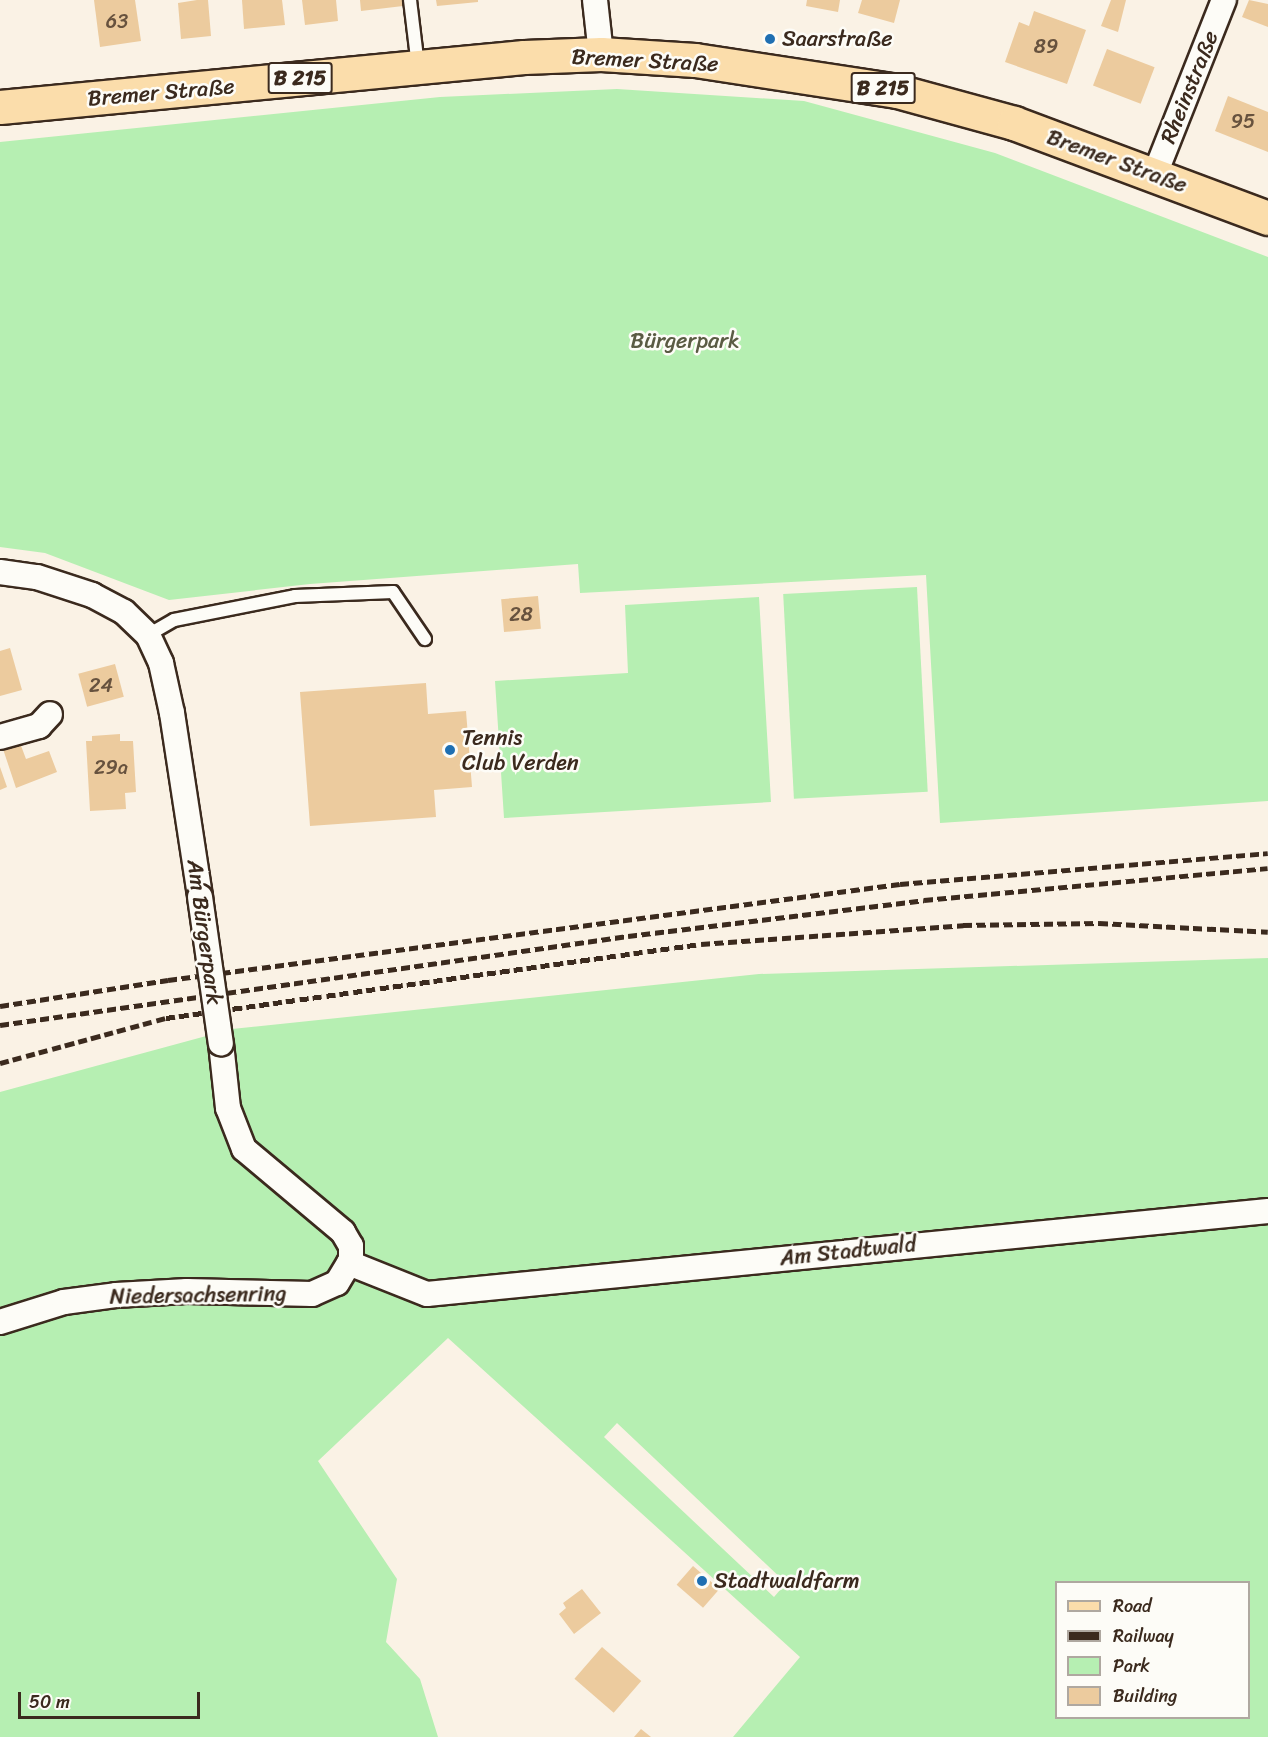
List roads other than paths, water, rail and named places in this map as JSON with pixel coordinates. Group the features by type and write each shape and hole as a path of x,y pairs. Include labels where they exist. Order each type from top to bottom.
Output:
{"main road":[{"name":"Bremer Straße","path":"0,107 418,67 601,54 766,68 897,91 1014,123 1268,218"}],"street":[{"path":"595,0 601,54"},
{"name":"Rheinstraße","path":"1155,174 1224,0"},
{"name":"Am Bürgerpark","path":"0,572 37,577 92,595 124,612 148,635 161,663 172,713 221,1044 228,1108 244,1149 343,1232 351,1246 349,1263"},
{"path":"0,737 39,726 50,714"},
{"name":"Am Stadtwald","path":"349,1263 427,1294 1268,1211"},
{"name":"Niedersachsenring","path":"0,1322 64,1302 116,1294 187,1291 312,1294 337,1283 349,1263"}],"lane":[{"path":"410,0 418,67"},
{"path":"148,635 174,620 295,596 393,592 425,639"}],"railway":[{"path":"0,1006 168,980 900,884 1268,853"},
{"path":"0,1025 628,936 924,900 1268,868"},
{"path":"0,1063 166,1018 701,944 963,925 1099,923 1268,932"}],"place":[{"name":"Saarstraße","path":"770,39"},
{"name":"Tennis Club Verden","path":"450,750"},
{"name":"Stadtwaldfarm","path":"702,1581"}],"park label":[{"name":"Bürgerpark","path":"685,341"}]}
